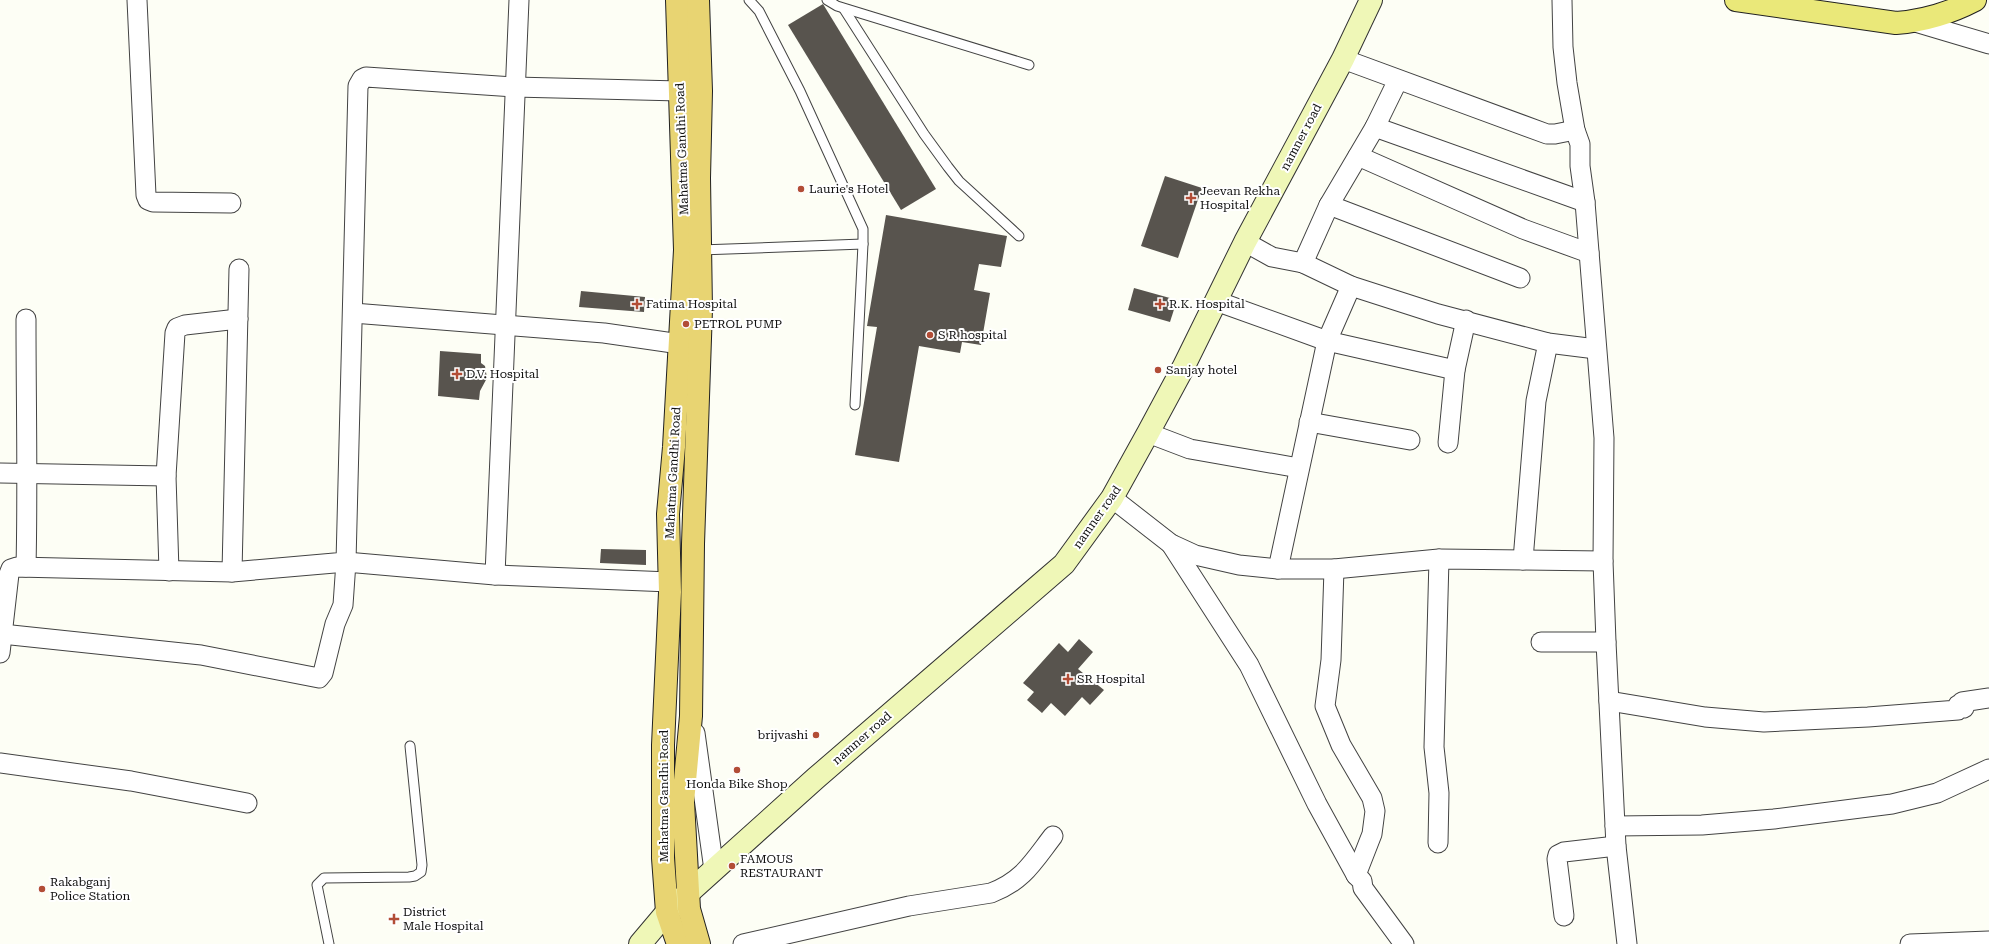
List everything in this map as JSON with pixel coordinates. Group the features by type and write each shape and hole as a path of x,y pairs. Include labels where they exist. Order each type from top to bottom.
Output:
{"highway":[{"name":"Mahatma Gandhi Road","path":"677,0 685,250 668,514 670,582 663,745 663,858 667,912 678,944"},
{"name":"Mahatma Gandhi Road","path":"698,0 701,91 701,309 693,544 691,709 683,802 689,909 699,944"}],"main road":[{"name":"namner road","path":"640,944 667,912 816,778 1064,564 1112,498 1148,433 1183,368 1245,242 1343,59 1371,0"},
{"path":"1736,0 1896,23 1915,22 1958,8 1975,0"}],"street":[{"path":"137,0 146,195 148,200 152,202 231,203"},
{"path":"495,575 514,87 519,0"},
{"path":"1562,0 1563,47 1574,130 1580,144 1580,166 1585,202 1604,438 1603,560 1606,642 1616,846 1627,944"},
{"path":"1915,22 1989,44"},
{"path":"1343,59 1547,134 1574,130"},
{"path":"2,634 201,655 320,678 323,673 335,624 343,605 346,562 359,83 366,77 514,87 680,91"},
{"path":"1303,263 1330,205 1375,127 1398,80"},
{"path":"1375,127 1585,202"},
{"path":"1358,156 1523,228 1589,253"},
{"path":"1330,205 1520,278"},
{"path":"1245,242 1272,256 1303,263 1351,286 1438,314 1466,320 1478,325 1548,343 1596,349"},
{"path":"232,572 239,269"},
{"path":"1278,569 1327,341 1351,286"},
{"path":"1216,301 1327,341 1454,370"},
{"path":"353,313 604,333 680,333"},
{"path":"26,319 26,567"},
{"path":"169,571 166,476 175,333 178,328 184,325 238,319"},
{"path":"1448,443 1454,370 1466,320"},
{"path":"1523,560 1536,401 1548,343"},
{"path":"1309,422 1410,440"},
{"path":"1148,433 1190,448 1299,468"},
{"path":"0,473 166,476"},
{"path":"1112,498 1171,544 1195,555 1239,566 1278,569 1334,569 1439,559 1603,560"},
{"path":"1171,544 1249,665 1317,804 1356,875 1362,881 1363,888 1404,944"},
{"path":"1438,843 1440,793 1434,747 1439,559"},
{"path":"0,653 9,574 11,569 26,567 232,572 346,562 495,575 670,582"},
{"path":"1334,569 1331,660 1324,706 1341,745 1372,798 1375,811 1372,834 1356,875"},
{"path":"1541,642 1606,642"},
{"path":"1609,701 1705,717 1783,722 1958,710 1958,705 1964,708 1962,702 1989,698"},
{"path":"691,709 714,870"},
{"path":"0,763 131,782 247,803"},
{"path":"1615,826 1702,825 1805,816 1892,804 1937,793 1989,769"},
{"path":"743,944 909,906 991,893 1003,888 1022,876 1053,836"},
{"path":"1564,916 1557,859 1558,855 1564,852 1616,846"},
{"path":"1910,944 1989,941"}],"lane":[{"path":"750,0 759,11 800,91 864,233 855,405"},
{"path":"827,0 844,9 1029,65"},
{"path":"844,9 924,134 948,167 959,181 1019,236"},
{"path":"700,250 863,244"},
{"path":"329,944 317,885 319,881 324,878 409,877 416,876 421,872 422,865 410,746"}],"building":[{"path":"823,4 936,189 901,210 788,25"},
{"path":"1165,176 1202,188 1178,258 1141,246"},
{"name":"S R hospital","path":"886,215 1007,236 1001,267 979,264 974,290 990,293 981,345 962,342 960,353 919,346 899,462 855,455 877,327 867,326"},
{"path":"1134,288 1177,300 1170,322 1128,310"},
{"path":"581,291 645,297 644,312 579,307"},
{"path":"440,351 481,354 481,363 485,366 487,378 480,391 479,400 438,396"},
{"path":"601,549 646,550 646,565 600,563"},
{"path":"1079,639 1093,652 1078,669 1104,690 1090,705 1082,697 1065,716 1051,703 1042,713 1027,700 1034,692 1023,683 1059,643 1068,652"}],"place":[{"name":"Laurie's Hotel","path":"801,189"},
{"name":"Jeevan Rekha Hospital","path":"1191,198"},
{"name":"Fatima Hospital","path":"637,304"},
{"name":"R.K. Hospital","path":"1160,304"},
{"name":"PETROL PUMP","path":"686,324"},
{"name":"S R hospital","path":"930,335"},
{"name":"Sanjay hotel","path":"1158,370"},
{"name":"D.V. Hospital","path":"457,374"},
{"name":"SR Hospital","path":"1068,679"},
{"name":"brijvashi","path":"816,735"},
{"name":"Honda Bike Shop","path":"737,770"},
{"name":"FAMOUS RESTAURANT","path":"732,866"},
{"name":"Rakabganj Police Station","path":"42,889"},
{"name":"District Male Hospital","path":"394,919"}]}
